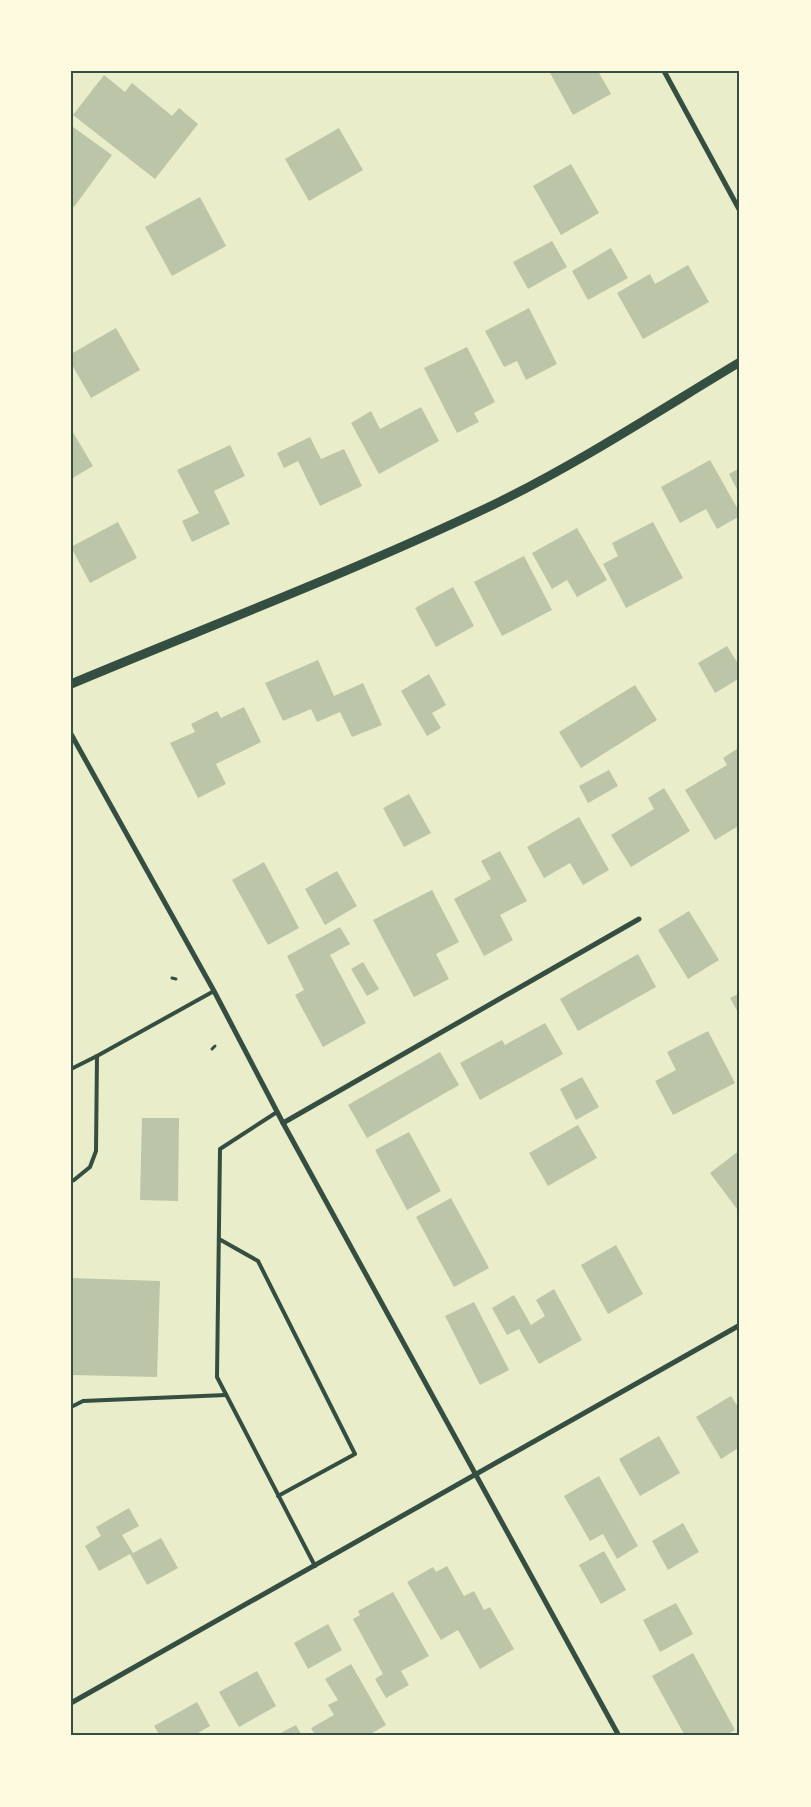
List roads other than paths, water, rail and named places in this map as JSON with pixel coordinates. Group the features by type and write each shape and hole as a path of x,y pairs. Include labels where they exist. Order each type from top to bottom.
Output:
{"street":[{"path":"664,71 740,211"},
{"path":"71,684 389,552 496,503 607,442 740,362"},
{"path":"71,734 214,991 277,1112 619,1736"},
{"path":"283,1123 639,919"},
{"path":"71,1703 740,1325"}],"lane":[{"path":"71,1069 214,991"},
{"path":"71,1181 90,1166 96,1151 97,1056"},
{"path":"277,1112 220,1150 217,1377 315,1566"},
{"path":"219,1239 258,1261 355,1454 278,1496"},
{"path":"71,1407 83,1401 226,1395"}]}
